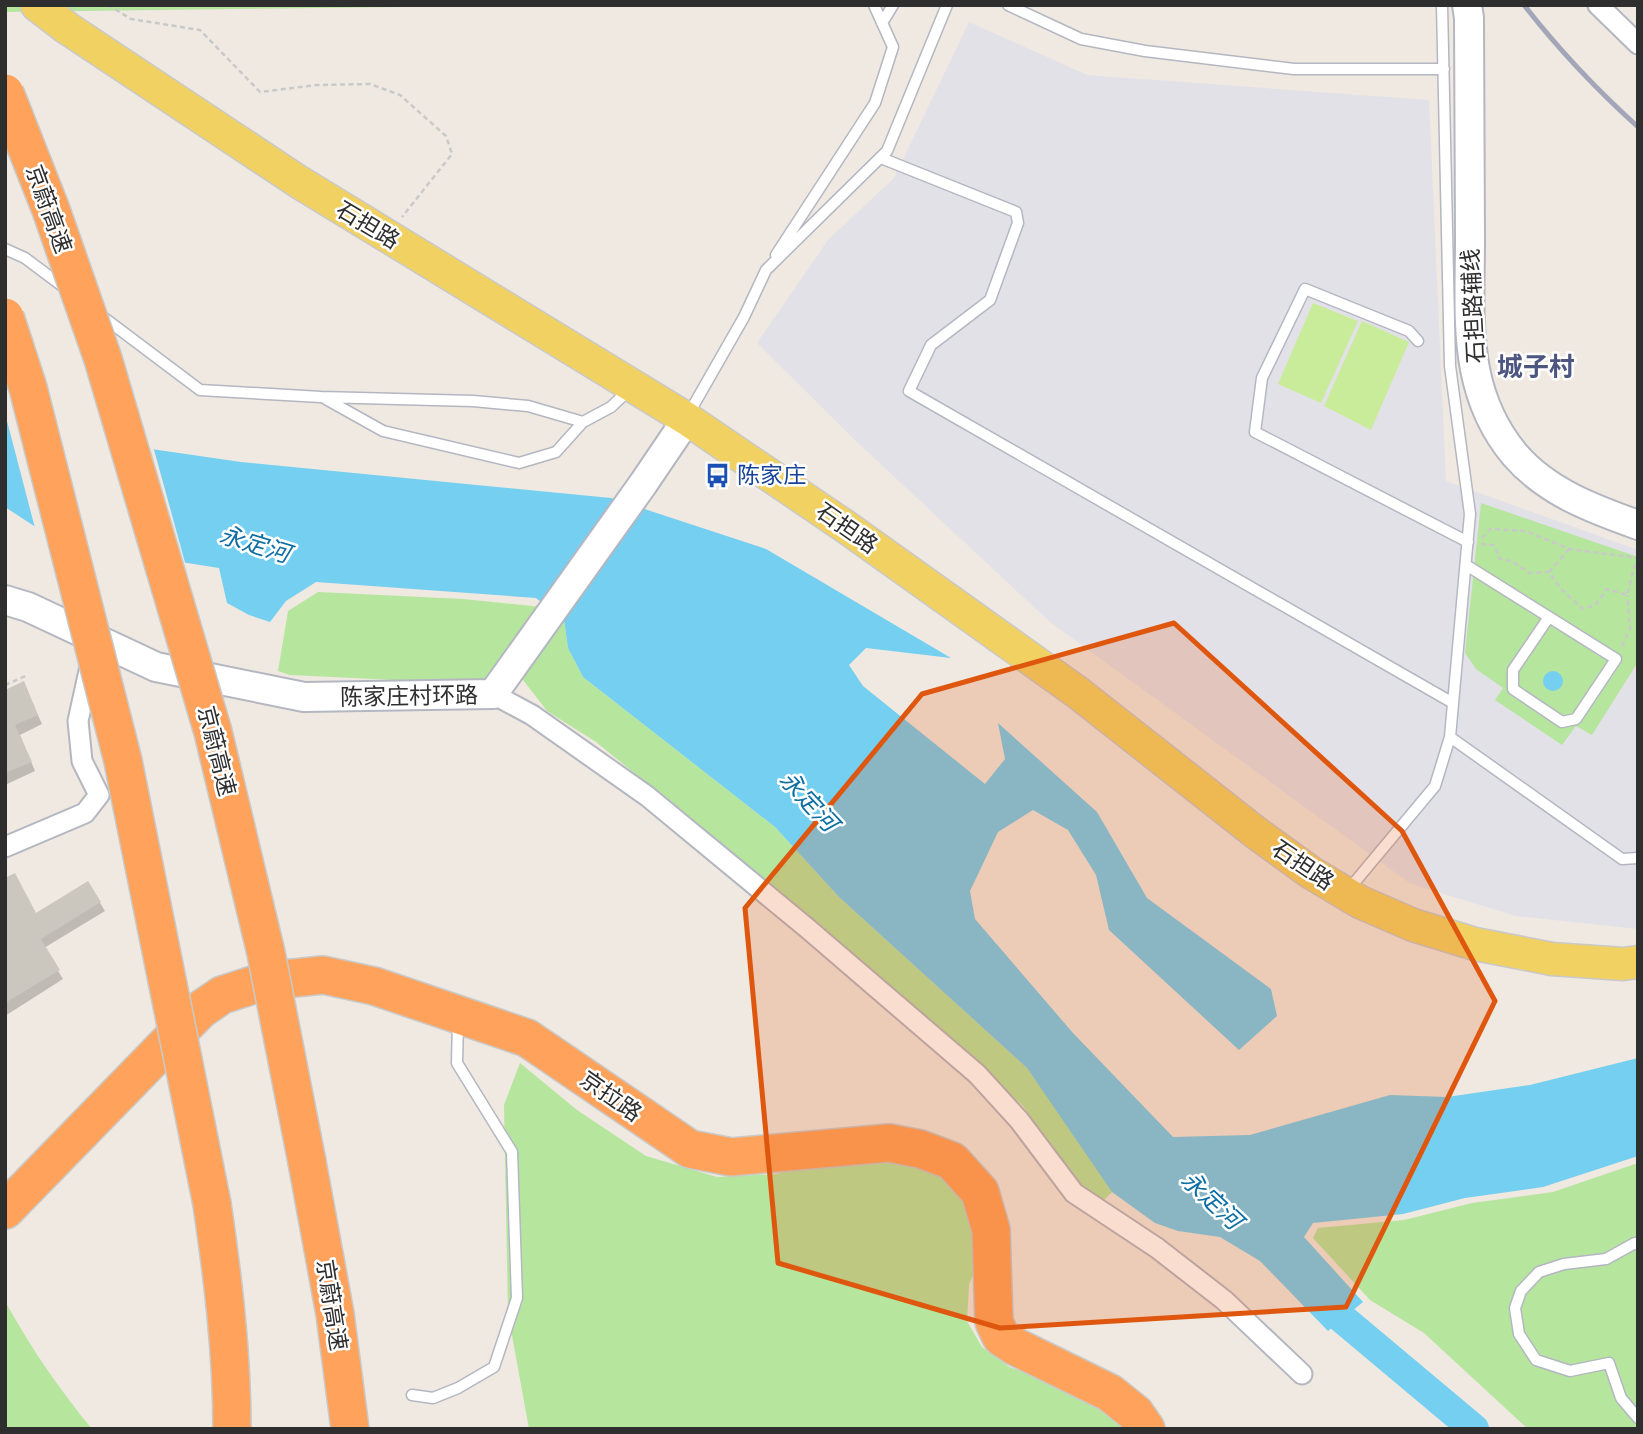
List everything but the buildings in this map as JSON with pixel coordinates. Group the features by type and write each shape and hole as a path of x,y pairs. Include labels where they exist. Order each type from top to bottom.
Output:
{"highway":[{"name":"京蔚高速","path":"5,93 51,210 103,359 213,732 266,953 335,1314 350,1429"},
{"path":"5,317 28,388 122,761 212,1204 225,1295 232,1386 232,1429"},
{"name":"京拉路","path":"5,1210 200,1010 222,995 265,981 323,975 374,986 527,1038 690,1149 731,1157 889,1143 920,1149 952,1161 980,1192 991,1230 994,1322 1001,1337 1110,1393 1135,1413 1146,1429"}],"main road":[{"name":"石担路","path":"37,5 67,29 287,174 687,419 846,527 1077,692 1255,832 1310,872 1345,893 1413,925 1475,944 1552,959 1623,964 1638,962"}],"street":[{"name":"石担路辅线","path":"1466,5 1471,315 1475,367 1484,403 1496,428 1516,456 1547,485 1591,509 1638,525"},
{"path":"1598,5 1638,44"},
{"name":"陈家庄村环路","path":"5,600 28,607 156,667 304,697 493,694 687,419"},
{"path":"5,847 85,813 99,795 82,761 78,721 97,639"},
{"path":"493,694 532,715 647,796 807,928 977,1074 1019,1120 1074,1193 1157,1248 1224,1300 1302,1374"}],"lane":[{"path":"687,419 744,317 766,270 875,103 893,47 874,5"},
{"path":"882,23 893,5"},
{"path":"766,270 887,151 947,5"},
{"path":"1008,5 1081,40 1145,51 1294,69 1444,69"},
{"path":"1345,893 1435,786 1450,737 1470,514 1450,366 1442,5"},
{"path":"881,158 1016,212 1018,223 989,300 931,345 909,391 1453,703"},
{"path":"5,249 26,258 200,390 321,397 473,401 528,407 583,422"},
{"path":"1418,341 1409,331 1305,289 1262,378 1255,432 1468,542"},
{"path":"321,397 383,431 519,463 556,452 583,422 611,407 632,386"},
{"path":"1466,565 1549,617 1616,659 1576,719 1562,722 1513,690 1513,670 1549,617"},
{"path":"1450,737 1622,859 1638,858"},
{"path":"412,1395 433,1398 458,1388 494,1367 517,1298 512,1152 457,1063 458,1015"},
{"path":"1638,1245 1635,1243 1606,1259 1564,1264 1539,1272 1521,1291 1515,1308 1518,1334 1536,1360 1570,1371 1609,1363 1621,1398 1638,1418"}],"path":[{"path":"108,5 131,19 200,30 260,92 317,85 370,84 400,95 446,136 452,154 387,236"},
{"path":"1569,549 1549,572 1530,573 1511,561 1500,559 1493,545 1477,543 1490,529 1526,531 1569,549 1638,558"},
{"path":"1616,659 1630,629 1627,595 1634,568 1638,564"},
{"path":"1549,572 1561,589 1583,609 1595,605 1607,589 1627,595"},
{"path":"5,685 28,675"}],"highlighted area":[{"path":"1174,623 1402,831 1495,1001 1346,1307 1000,1328 778,1263 745,908 922,694"}],"shaded area":[{"path":"969,22 1087,75 1429,100 1446,481 1638,550 1638,929 1516,916 1411,884 1050,622 857,442 757,343 828,240 894,178"}],"green space":[{"path":"5,5 408,5 5,12"},
{"path":"1313,303 1358,321 1321,403 1278,384"},
{"path":"1362,321 1409,342 1371,430 1324,406"},
{"path":"1481,503 1638,557 1638,662 1592,735 1576,726 1562,745 1495,700 1503,688 1476,669 1465,653"},
{"path":"318,592 463,599 542,607 517,645 485,679 458,683 290,675 278,671 288,611"},
{"path":"564,620 568,648 583,677 775,827 839,897 1027,1068 1109,1185 1112,1192 1096,1208 1023,1106 949,1037 766,880 596,742 547,711 520,676"},
{"path":"520,1063 577,1110 646,1156 717,1177 776,1174 841,1156 898,1156 951,1172 979,1209 982,1250 969,1285 967,1321 982,1347 1009,1367 1045,1379 1107,1407 1125,1429 529,1429 508,1313 504,1105"},
{"path":"1638,1163 1638,1429 1528,1429 1424,1333 1370,1300 1313,1238 1318,1228 1404,1220 1472,1203 1553,1192"},
{"path":"5,1301 24,1335 92,1429 5,1429"}],"water":[{"path":"5,421 103,442 241,462 611,498 766,549 951,658 866,648 849,665 863,686 985,784 1005,759 998,723 1097,812 1147,898 1271,989 1277,1016 1239,1050 1109,930 1096,875 1068,830 1033,810 998,832 970,891 975,919 1073,1033 1173,1137 1250,1135 1390,1095 1447,1097 1530,1085 1638,1058 1638,1156 1543,1187 1465,1198 1403,1214 1313,1223 1304,1237 1363,1302 1328,1331 1260,1261 1220,1237 1178,1231 1155,1223 1112,1192 1027,1068 839,897 775,827 583,677 568,648 564,620 536,598 316,582 286,601 270,622 249,615 227,603 219,568 60,543 5,507"},
{"path":"1553,671 1560,674 1563,681 1560,688 1553,691 1546,688 1543,681 1546,674"}],"pier":[{"path":"6,417 103,439 153,446 186,566 59,547 36,532"}],"waterway":[{"name":"永定河","path":"1313,1294 1474,1429"}],"railway":[{"path":"1524,5 1578,69 1638,127"}],"place":[{"name":"陈家庄","path":"717,475"}],"district":[{"name":"城子村","path":"1536,367"}]}
